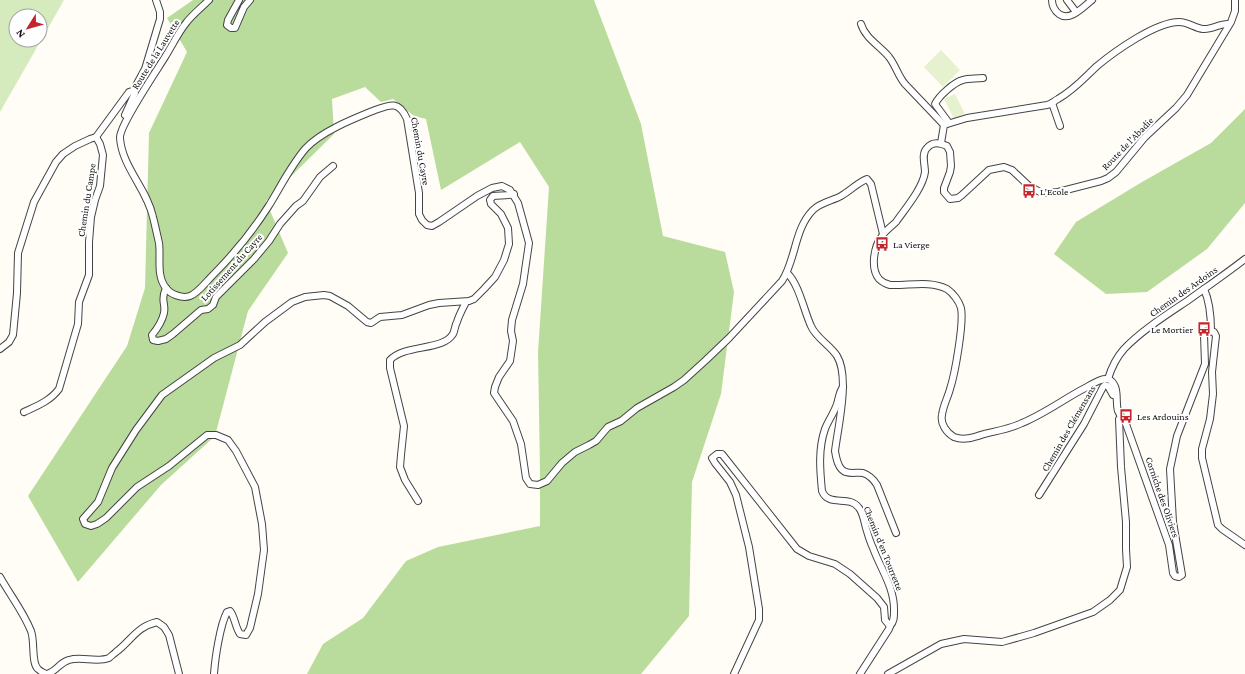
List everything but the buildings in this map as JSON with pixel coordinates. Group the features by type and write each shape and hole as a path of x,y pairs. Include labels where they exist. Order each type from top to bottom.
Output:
{"street":[{"path":"156,0 160,12 160,19 144,69 133,91 135,93 122,121 124,124 120,136 128,165 144,192 152,213 159,244 161,279 166,288"},
{"name":"Route de la Lauvette","path":"124,124 185,24 209,0"},
{"path":"239,0 228,20 227,25 231,28 235,28 244,7 250,0"},
{"path":"1052,0 1052,4 1056,11 1062,16 1069,16 1092,0"},
{"path":"1067,0 1076,12"},
{"name":"Route de l'Abadie","path":"941,143 946,146 950,152 950,172 944,192 950,199 958,198 989,170 1004,167 1012,170 1029,186 1040,192 1058,192 1101,181 1116,172 1145,137 1176,108 1187,95 1229,24 1235,11 1234,0"},
{"path":"947,124 967,118 1052,104 1077,86 1097,66 1120,49 1157,28 1168,24 1179,22 1205,29 1229,24"},
{"path":"862,24 865,33 889,56 899,77 947,124"},
{"path":"983,78 963,80 955,84 938,98 935,104 947,124 941,143 932,144 925,150 925,172 920,187 896,222 883,234 877,245 874,258 876,273 884,283 890,285 932,284 946,289 952,293 959,303 962,319 958,350 951,388 942,415 946,430 955,437 974,437 1020,424 1076,393 1102,380 1108,379"},
{"path":"0,349 9,342 13,335 17,293 18,252 34,202 56,162 63,154 75,146 96,137 129,92 133,91"},
{"path":"1052,104 1060,126"},
{"name":"Chemin du Cayre","path":"166,288 175,294 184,297 190,296 198,290 224,264 251,232 306,148 345,122 385,106 393,105 399,107 403,111 406,119 419,193 419,214 427,225 432,226 477,196 492,188 502,186 514,194"},
{"name":"Chemin du Campe","path":"24,412 46,402 56,394 59,389 78,324 79,302 89,275 91,218 100,186 103,155 96,137"},
{"name":"Lotissement du Cayre","path":"166,288 162,296 164,312 161,322 152,335 153,340 158,341 166,339 201,310 208,309 213,305 216,297 254,259 269,241 280,224 296,206 303,201 320,177 333,166"},
{"path":"214,674 223,622 227,612 230,611 233,614 234,623 240,634 246,635 250,628 258,594 264,550 262,524 255,487 236,451 228,440 216,434 207,435 169,466 137,487 106,518 92,526 85,524 83,519 98,502 112,468 136,430 162,395 214,358 240,345 265,322 297,299 324,295 330,296 348,306 367,322 371,323 380,317 402,315 429,305 466,302 474,299 495,277 504,260 509,244 508,228 501,214 491,204 490,200 493,196 508,196 514,194 518,202 529,243 523,284 512,320 511,331 513,341 510,361 499,378 494,393 513,421 520,444 526,478 530,484 538,485 547,482 556,469 568,457 596,441 608,428 621,421 637,408 684,380 729,338 782,281 787,273 803,225 814,210 823,203 840,197 867,179 871,184 883,234"},
{"name":"Chemin des Ardoins","path":"1108,379 1111,369 1123,350 1156,322 1245,259"},
{"path":"787,273 794,280 811,328 837,356 841,365 843,386 836,459 846,472 863,473 873,479 877,485 896,533"},
{"path":"1204,289 1208,299 1211,331 1214,332 1216,336 1212,372 1210,419 1202,449 1202,458 1218,524 1222,529 1245,545"},
{"path":"418,501 405,480 400,467 404,426 391,375 390,360 401,352 444,342 452,335 456,322 466,302"},
{"name":"Corniche des Oliviers","path":"1108,379 1115,388 1118,411 1129,431 1169,545 1173,573 1175,576 1180,576 1182,572 1173,522 1170,469 1177,436 1204,364 1204,335 1207,331 1211,331"},
{"name":"Chemin des Clémensans","path":"1039,495 1084,424 1105,385 1108,386 1113,395 1116,396"},
{"name":"Chemin d'en Tourrette","path":"843,386 825,429 821,445 820,458 822,491 824,496 829,499 848,501 859,508 875,553 893,595 893,623 860,674"},
{"path":"888,674 940,644 964,639 1002,642 1034,633 1093,612 1110,600 1120,590 1128,567 1121,467 1119,420 1121,417"},
{"path":"734,674 758,620 759,609 749,547 736,495 730,482 712,458 717,454 722,454 797,549 809,556 835,564 850,574 877,598 884,607 886,620 890,626"},
{"path":"0,577 23,613 31,632 34,643 34,662 37,669 46,674 54,672 67,660 77,658 87,660 109,658 121,649 139,629 157,622 164,627 169,635 179,674"}],"green space":[{"path":"0,0 64,0 48,28 48,8 8,8 8,48 37,48 0,112"},
{"path":"193,0 594,0 641,124 663,236 725,252 734,292 721,394 692,482 689,616 641,674 307,674 323,644 363,618 406,561 438,547 540,526 538,352 549,187 520,142 441,190 426,119 414,116 393,99 381,102 365,87 332,99 334,134 266,201 288,253 248,311 215,436 161,485 78,582 28,496 127,346 145,288 149,133 187,52 167,18"},
{"path":"941,50 960,70 943,87 924,67"},
{"path":"955,94 965,114 954,119 944,99"},
{"path":"1245,109 1245,203 1207,249 1147,292 1106,294 1054,254 1076,222 1211,143"}],"place":[{"name":"L’Ecole","path":"1029,191"},
{"name":"La Vierge","path":"882,244"},
{"name":"Le Mortier","path":"1204,329"},
{"name":"Les Ardouins","path":"1126,416"}]}
